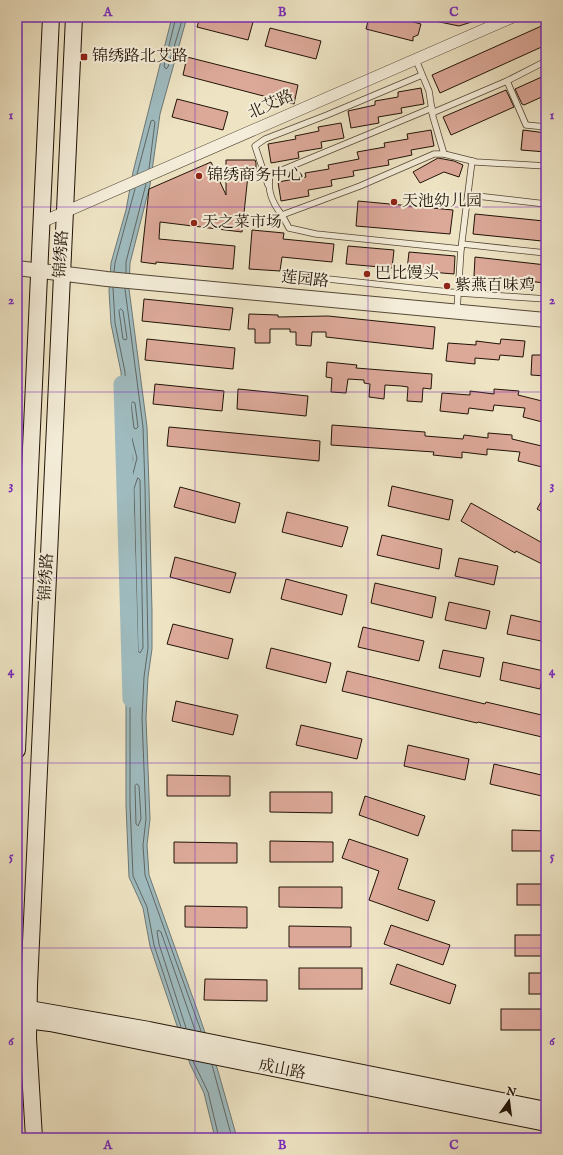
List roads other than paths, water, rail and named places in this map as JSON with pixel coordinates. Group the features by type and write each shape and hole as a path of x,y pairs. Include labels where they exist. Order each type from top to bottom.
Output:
{"main road":[{"name":"锦绣路","path":"17,750 51,17"},
{"name":"锦绣路","path":"34,1138 23,1013 74,17"},
{"name":"成山路","path":"23,1013 240,1055 546,1110"},
{"name":"成山路","path":"240,1055 546,1123"}],"street":[{"name":"北艾路","path":"42,222 64,214 513,17"},
{"path":"17,268 61,272"},
{"name":"莲园路","path":"61,272 107,279 546,320"}],"lane":[{"path":"416,60 429,90 432,111 444,154"},
{"path":"268,186 270,174 506,81 546,61"},
{"path":"422,75 265,139 255,146 274,206 282,215 289,228 316,234 546,253"},
{"path":"506,81 526,125 546,127"},
{"path":"282,215 360,186 434,154 444,154 472,161 546,166"},
{"path":"457,312 462,246 472,161"},
{"path":"468,195 546,204"},
{"path":"300,276 459,293 546,299"}],"water":[{"path":"172,17 187,17 160,114 150,185 130,263 129,289 147,427 149,487 152,649 148,677 146,718 150,819 147,845 149,875 218,1071 237,1138 215,1138 204,1093 190,1064 150,946 143,908 129,877 126,805 126,695 130,678 125,488 133,459 123,420 121,372 111,324 109,291 111,263 126,210 133,172"}],"waterway":[{"path":"122,384 131,699"}],"place":[{"name":"锦绣路北艾路","path":"84,57"},
{"name":"锦绣商务中心","path":"199,176"},
{"name":"天池幼儿园","path":"394,202"},
{"name":"天之菜市场","path":"194,223"},
{"name":"巴比馒头","path":"367,274"},
{"name":"紫燕百味鸡","path":"447,286"}]}
